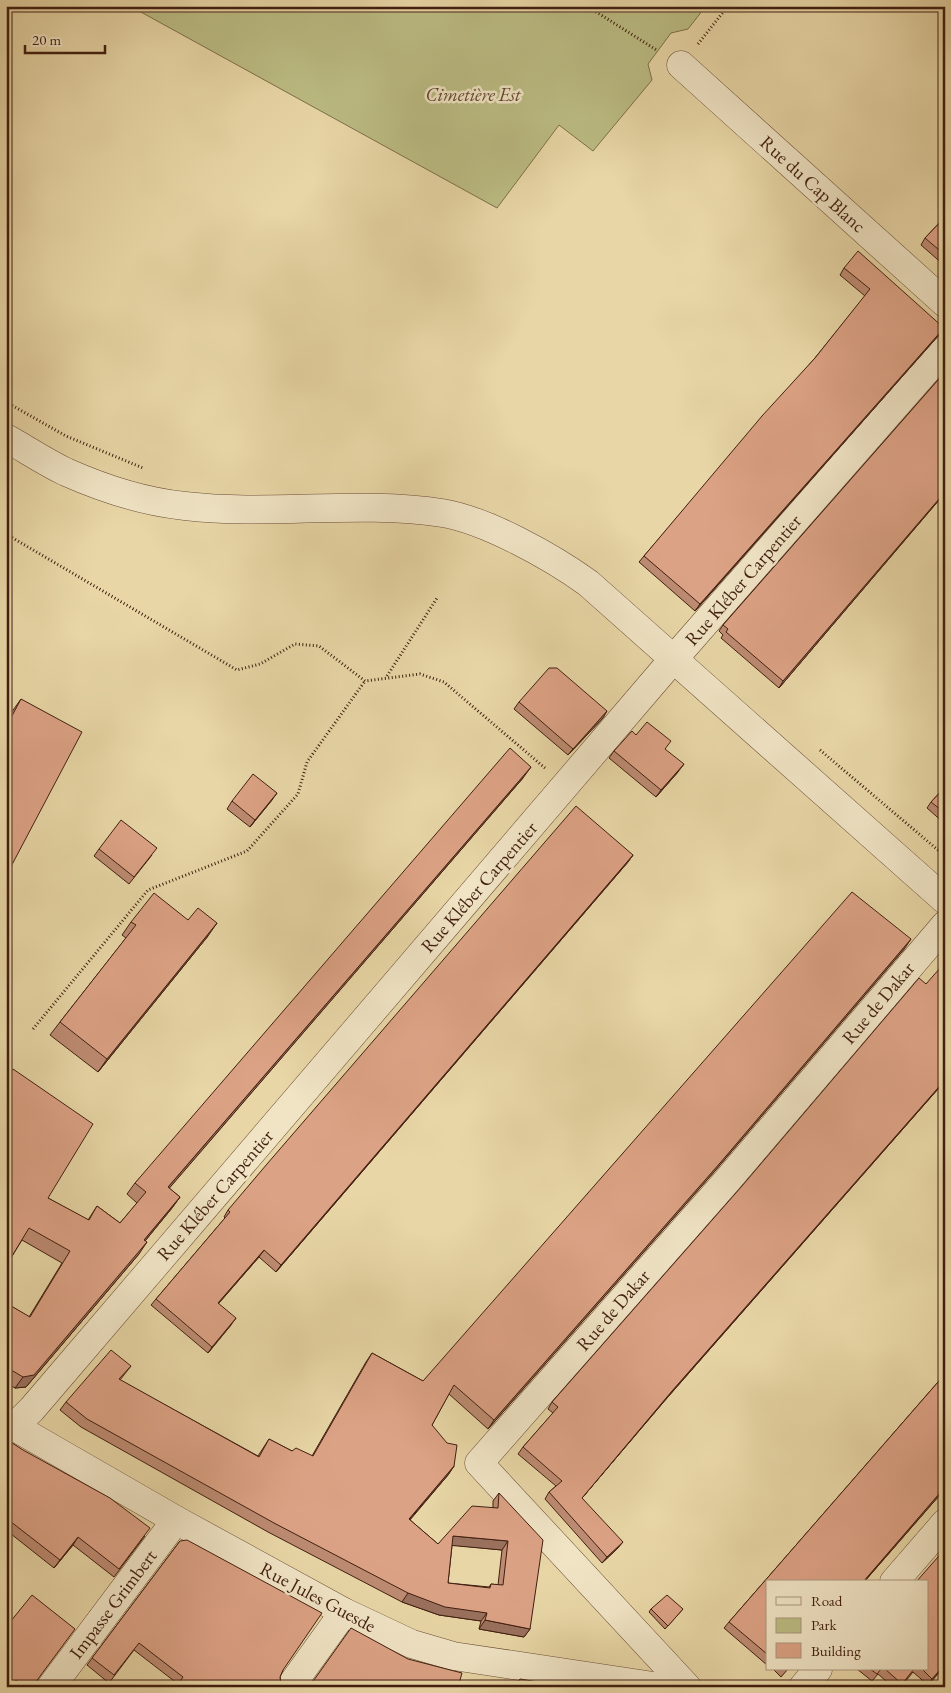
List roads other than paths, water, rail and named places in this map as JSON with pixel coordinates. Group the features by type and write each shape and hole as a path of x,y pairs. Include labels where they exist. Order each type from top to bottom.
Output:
{"street":[{"name":"Rue du Cap Blanc","path":"681,65 945,302"},
{"name":"Rue Kléber Carpentier","path":"10,1424 32,1409 674,659 945,348"},
{"path":"6,438 66,472 122,492 184,506 243,510 354,507 444,513 481,525 553,558 574,573 674,659 945,900"},
{"name":"Rue de Dakar","path":"687,1687 479,1463 726,1182 945,925"},
{"name":"Rue Jules Guesde","path":"10,1424 176,1520 344,1612 412,1644 453,1656 593,1682 660,1687"},
{"name":"Impasse Grimbert","path":"51,1687 176,1520"},
{"path":"896,1580 945,1523"},
{"path":"290,1687 344,1612"},
{"path":"803,1687 817,1670"}],"park label":[{"name":"Cimetière Est","path":"473,94"}]}
